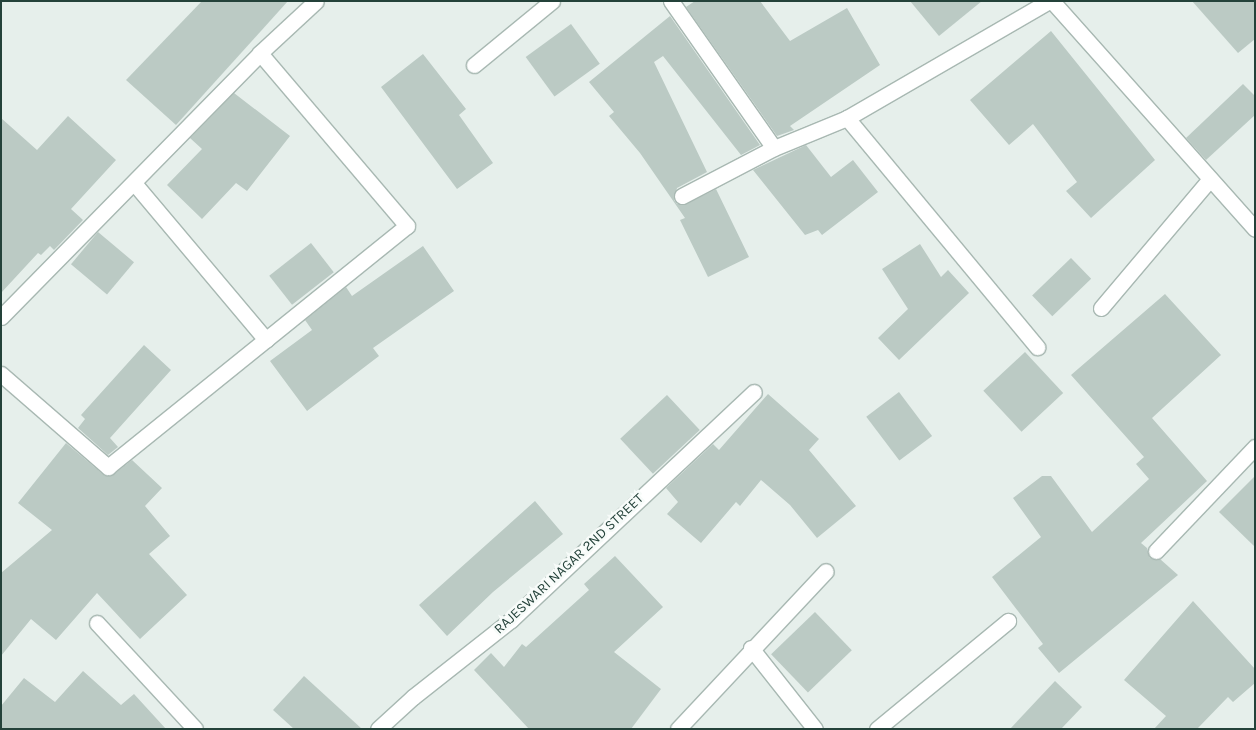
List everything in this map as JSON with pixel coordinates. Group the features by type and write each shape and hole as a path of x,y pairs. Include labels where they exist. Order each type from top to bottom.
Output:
{"street":[{"path":"1,318 260,53 316,1"},
{"path":"474,65 552,1"},
{"path":"671,1 774,148"},
{"path":"682,196 774,148 847,118 1051,1 1255,228"},
{"path":"1,374 108,467 407,226 260,53"},
{"path":"847,118 1037,347"},
{"path":"1101,308 1210,179"},
{"path":"134,183 266,340"},
{"name":"RAJESWARI NAGAR 2ND STREET","path":"378,729 414,697 510,620 754,392"},
{"path":"1156,551 1255,447"},
{"path":"678,729 751,648 826,571"},
{"path":"877,729 1008,621"},
{"path":"97,623 195,729"},
{"path":"751,648 815,729"}],"building":[{"path":"202,1 288,1 176,125 126,80"},
{"path":"695,1 760,1 790,41 847,8 880,65 790,126 794,130 777,136 686,7"},
{"path":"910,1 982,1 939,36"},
{"path":"1192,1 1255,1 1255,39 1238,53"},
{"path":"670,16 760,145 741,155 663,56 654,62 707,172 677,188 674,200 677,204 686,204 716,189 749,257 708,277 680,220 685,218 640,153 609,116 614,112 589,82"},
{"path":"571,24 600,64 554,97 526,57"},
{"path":"1051,31 1155,160 1091,218 1066,191 1077,182 1033,124 1009,145 970,100"},
{"path":"423,54 466,109 459,115 493,163 457,189 381,87"},
{"path":"1243,84 1255,96 1255,115 1206,160 1186,138"},
{"path":"234,93 290,136 247,191 236,183 202,219 167,185 202,149 190,138"},
{"path":"68,116 116,160 71,209 83,220 54,250 50,246 41,255 38,253 1,293 1,118 37,150"},
{"path":"806,145 831,177 853,160 878,192 822,235 818,230 805,235 753,170"},
{"path":"98,232 134,262 107,294 71,264"},
{"path":"311,243 334,272 292,305 269,276"},
{"path":"920,244 941,277 948,270 969,293 899,360 878,338 908,309 882,269"},
{"path":"423,246 454,291 373,348 379,356 307,411 270,361 312,330 305,320 346,287 352,296"},
{"path":"1071,258 1091,279 1052,316 1032,296"},
{"path":"1165,294 1221,355 1152,418 1207,481 1141,543 1147,548 1150,558 1160,559 1178,575 1059,673 1038,648 1043,644 992,577 1041,537 1013,498 1042,476 1051,476 1092,532 1149,479 1136,464 1144,457 1071,375"},
{"path":"144,345 171,370 110,438 118,447 108,455 78,428 85,419 81,415"},
{"path":"1025,352 1063,393 1022,432 983,391"},
{"path":"899,392 932,436 899,461 866,417"},
{"path":"768,394 819,439 809,450 856,506 817,538 790,505 761,480 740,506 736,502 701,543 667,514 678,502 666,488 713,444 719,450"},
{"path":"667,395 700,430 653,474 620,439"},
{"path":"66,443 105,476 114,474 132,460 162,488 145,506 170,536 149,554 187,595 140,639 97,593 56,640 31,619 1,656 1,573 52,530 18,503"},
{"path":"1255,476 1255,547 1219,512"},
{"path":"535,501 563,534 493,592 447,636 419,605"},
{"path":"615,556 663,607 614,652 661,689 631,729 529,729 474,670 491,653 504,667 522,644 526,647 589,590 584,584"},
{"path":"1193,601 1255,669 1255,683 1233,702 1228,697 1197,729 1154,729 1166,716 1124,680"},
{"path":"815,612 852,650 808,692 771,654"},
{"path":"83,671 121,705 134,694 166,729 1,729 1,706 24,678 55,702"},
{"path":"304,676 362,729 294,729 273,710"},
{"path":"1055,681 1082,707 1061,729 1010,729"}]}
